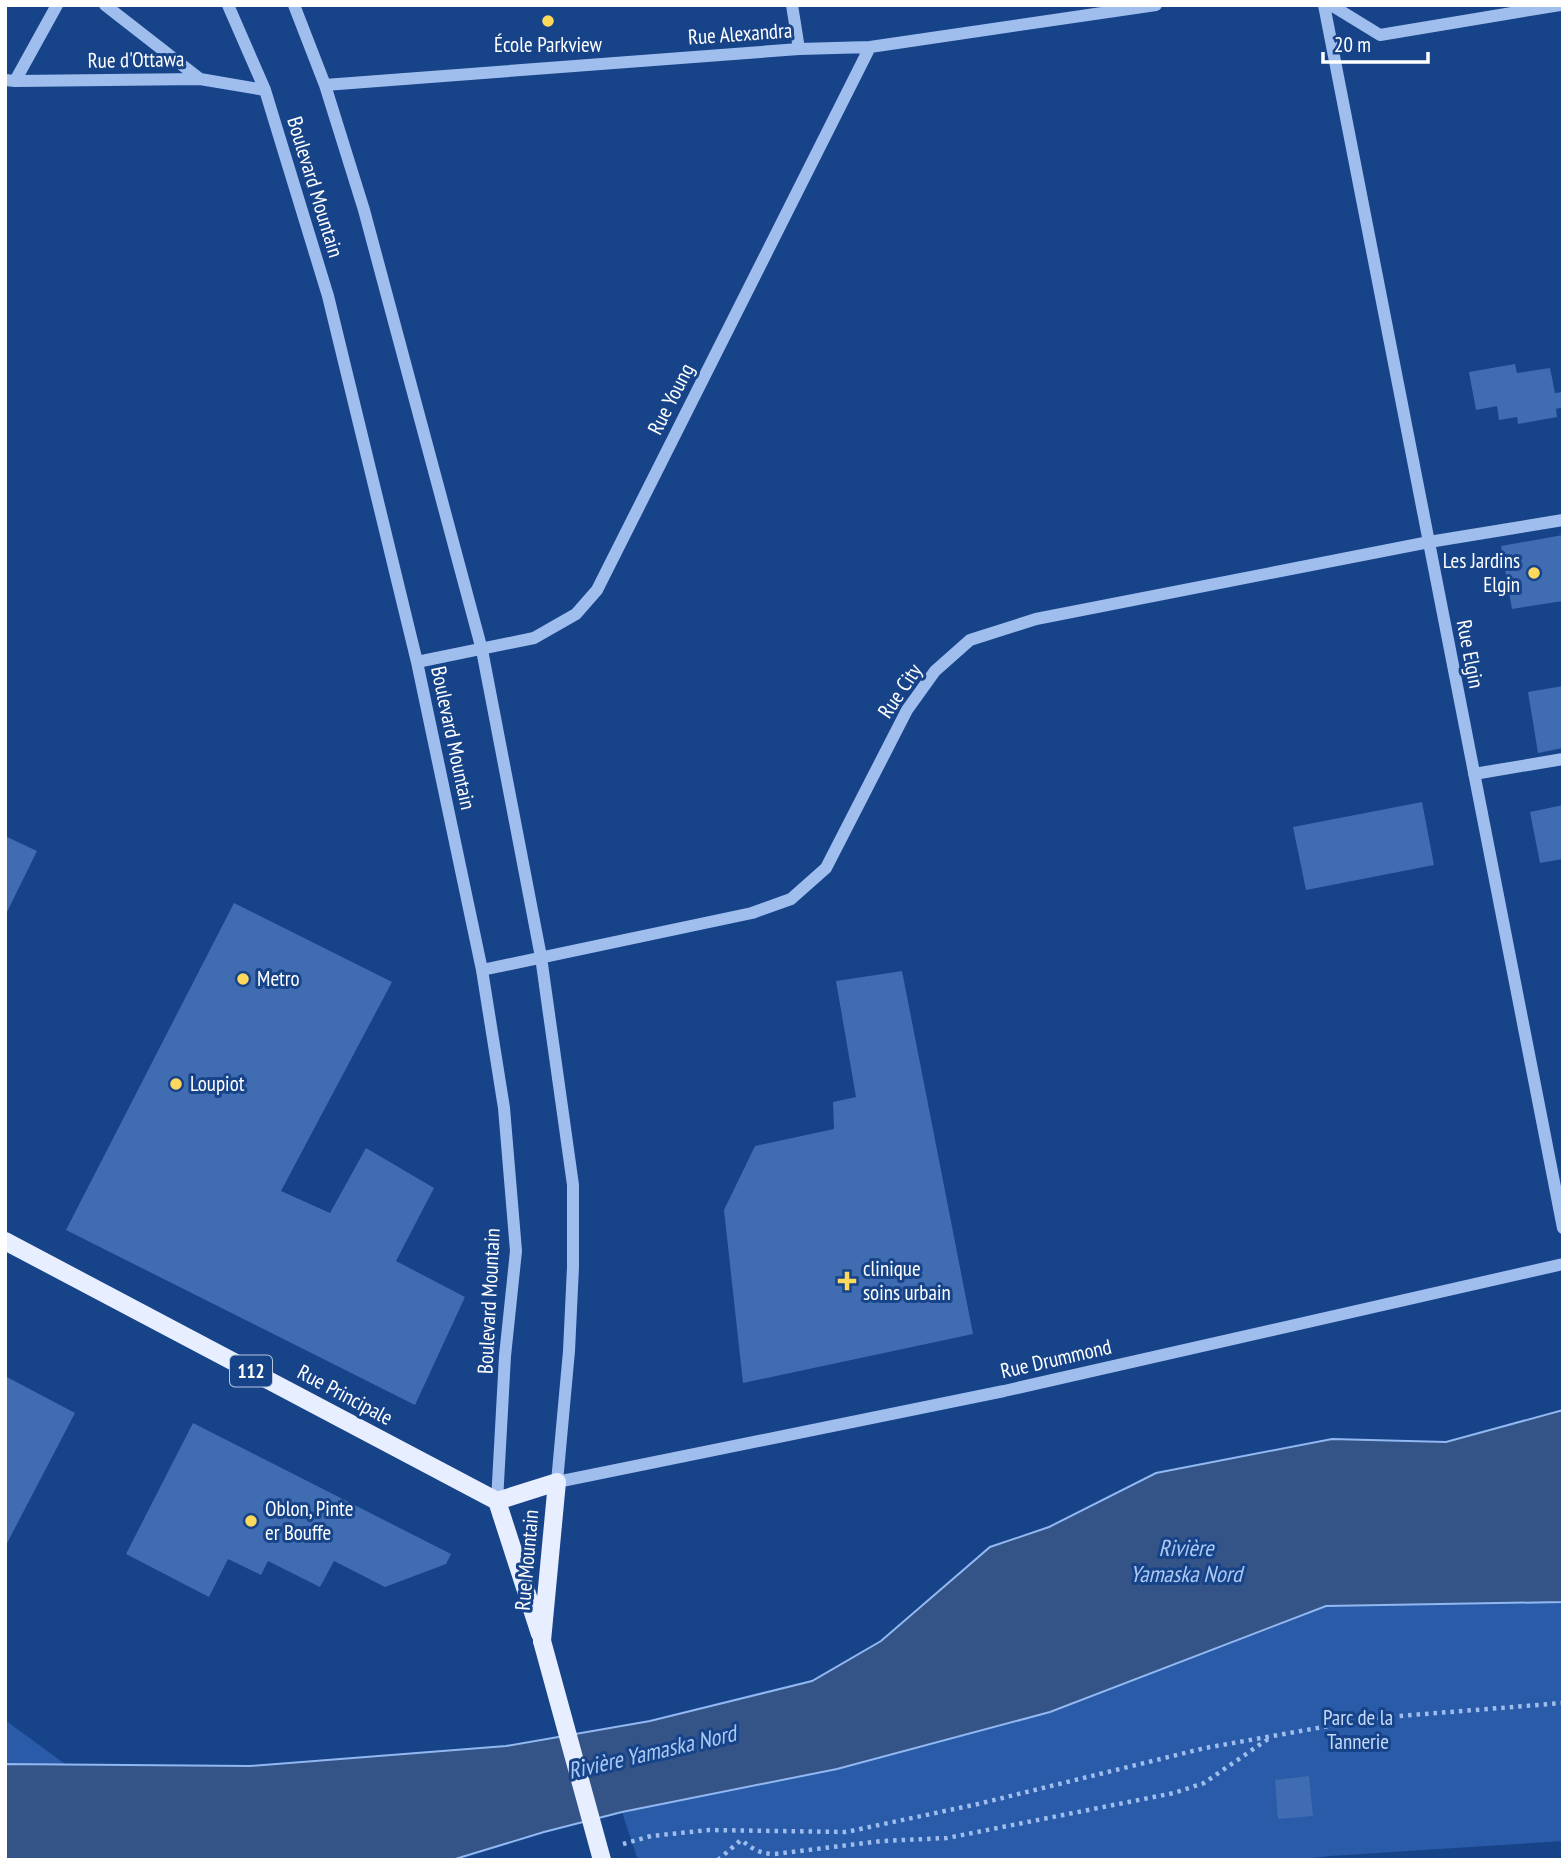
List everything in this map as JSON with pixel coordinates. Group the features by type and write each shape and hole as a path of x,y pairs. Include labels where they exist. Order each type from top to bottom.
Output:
{"main road":[{"name":"Rue Principale","path":"5,1241 498,1501"},
{"path":"498,1501 557,1482"},
{"name":"Rue Mountain","path":"542,1641 557,1482"},
{"name":"Rue Mountain","path":"498,1501 607,1854"}],"street":[{"path":"10,80 57,5"},
{"path":"105,5 200,79"},
{"name":"Boulevard Mountain","path":"228,5 265,90 328,296 417,662 482,970 505,1108 516,1251 505,1356 498,1501"},
{"name":"Boulevard Mountain","path":"294,5 325,85 364,210 482,650 541,957 573,1185 569,1351 557,1482"},
{"path":"792,5 799,49"},
{"name":"Rue Alexandra","path":"325,85 799,49 870,47 1156,5"},
{"name":"Rue Elgin","path":"1324,5 1563,1228"},
{"path":"1331,5 1380,35 1560,5"},
{"name":"Rue Young","path":"417,662 534,638 576,614 597,590 870,47"},
{"name":"Rue d'Ottawa","path":"10,80 200,79 265,90"},
{"name":"Rue City","path":"482,970 752,913 791,899 826,867 907,710 935,671 970,640 1036,619 1429,542 1563,520"},
{"path":"1474,774 1563,758"},
{"name":"Rue Drummond","path":"557,1482 1016,1388 1563,1264"}],"path":[{"path":"607,1854 651,1836 709,1830 846,1832 978,1804 1205,1748 1374,1718 1563,1703"},
{"path":"718,1860 741,1840 754,1851 775,1854 882,1841 947,1838 1174,1793 1204,1783 1272,1736"}],"green space":[{"name":"Parc de la Tannerie","path":"1563,1602 1563,1841 1296,1860 638,1860 622,1812 837,1769 1050,1712 1326,1606"},
{"path":"5,1720 65,1764 5,1764"}],"water":[{"name":"Rivière Yamaska Nord","path":"1563,1410 1563,1602 1326,1606 1050,1712 837,1769 622,1812 452,1860 5,1859 5,1764 250,1766 506,1746 650,1721 812,1681 881,1641 990,1547 1049,1527 1156,1473 1332,1439 1446,1442"}],"building":[{"path":"1515,364 1517,373 1550,368 1555,393 1563,392 1563,407 1556,409 1557,417 1518,424 1517,417 1499,420 1497,406 1476,410 1469,372"},
{"name":"Les Jardins Elgin","path":"1563,535 1563,601 1512,609 1501,546"},
{"path":"1563,686 1563,748 1538,753 1528,692"},
{"path":"1422,802 1434,865 1306,890 1293,827"},
{"path":"1563,805 1563,859 1540,863 1530,812"},
{"path":"5,836 37,851 5,916"},
{"path":"234,903 392,982 281,1191 330,1213 366,1148 434,1188 396,1261 465,1297 415,1405 66,1230"},
{"path":"902,971 973,1334 743,1383 724,1210 755,1146 834,1129 833,1102 856,1097 836,981"},
{"path":"5,1376 75,1413 5,1547"},
{"path":"193,1423 451,1554 446,1564 385,1587 334,1561 320,1587 268,1561 261,1575 228,1559 209,1597 126,1554"},
{"path":"1309,1776 1313,1816 1278,1819 1275,1780"}],"place":[{"name":"École Parkview","path":"548,21"},
{"name":"Les Jardins Elgin","path":"1534,573"},
{"name":"Metro","path":"243,979"},
{"name":"Loupiot","path":"176,1084"},
{"name":"clinique soins urbain","path":"847,1281"},
{"name":"Oblon, Pinte er Bouffe","path":"251,1521"}]}
